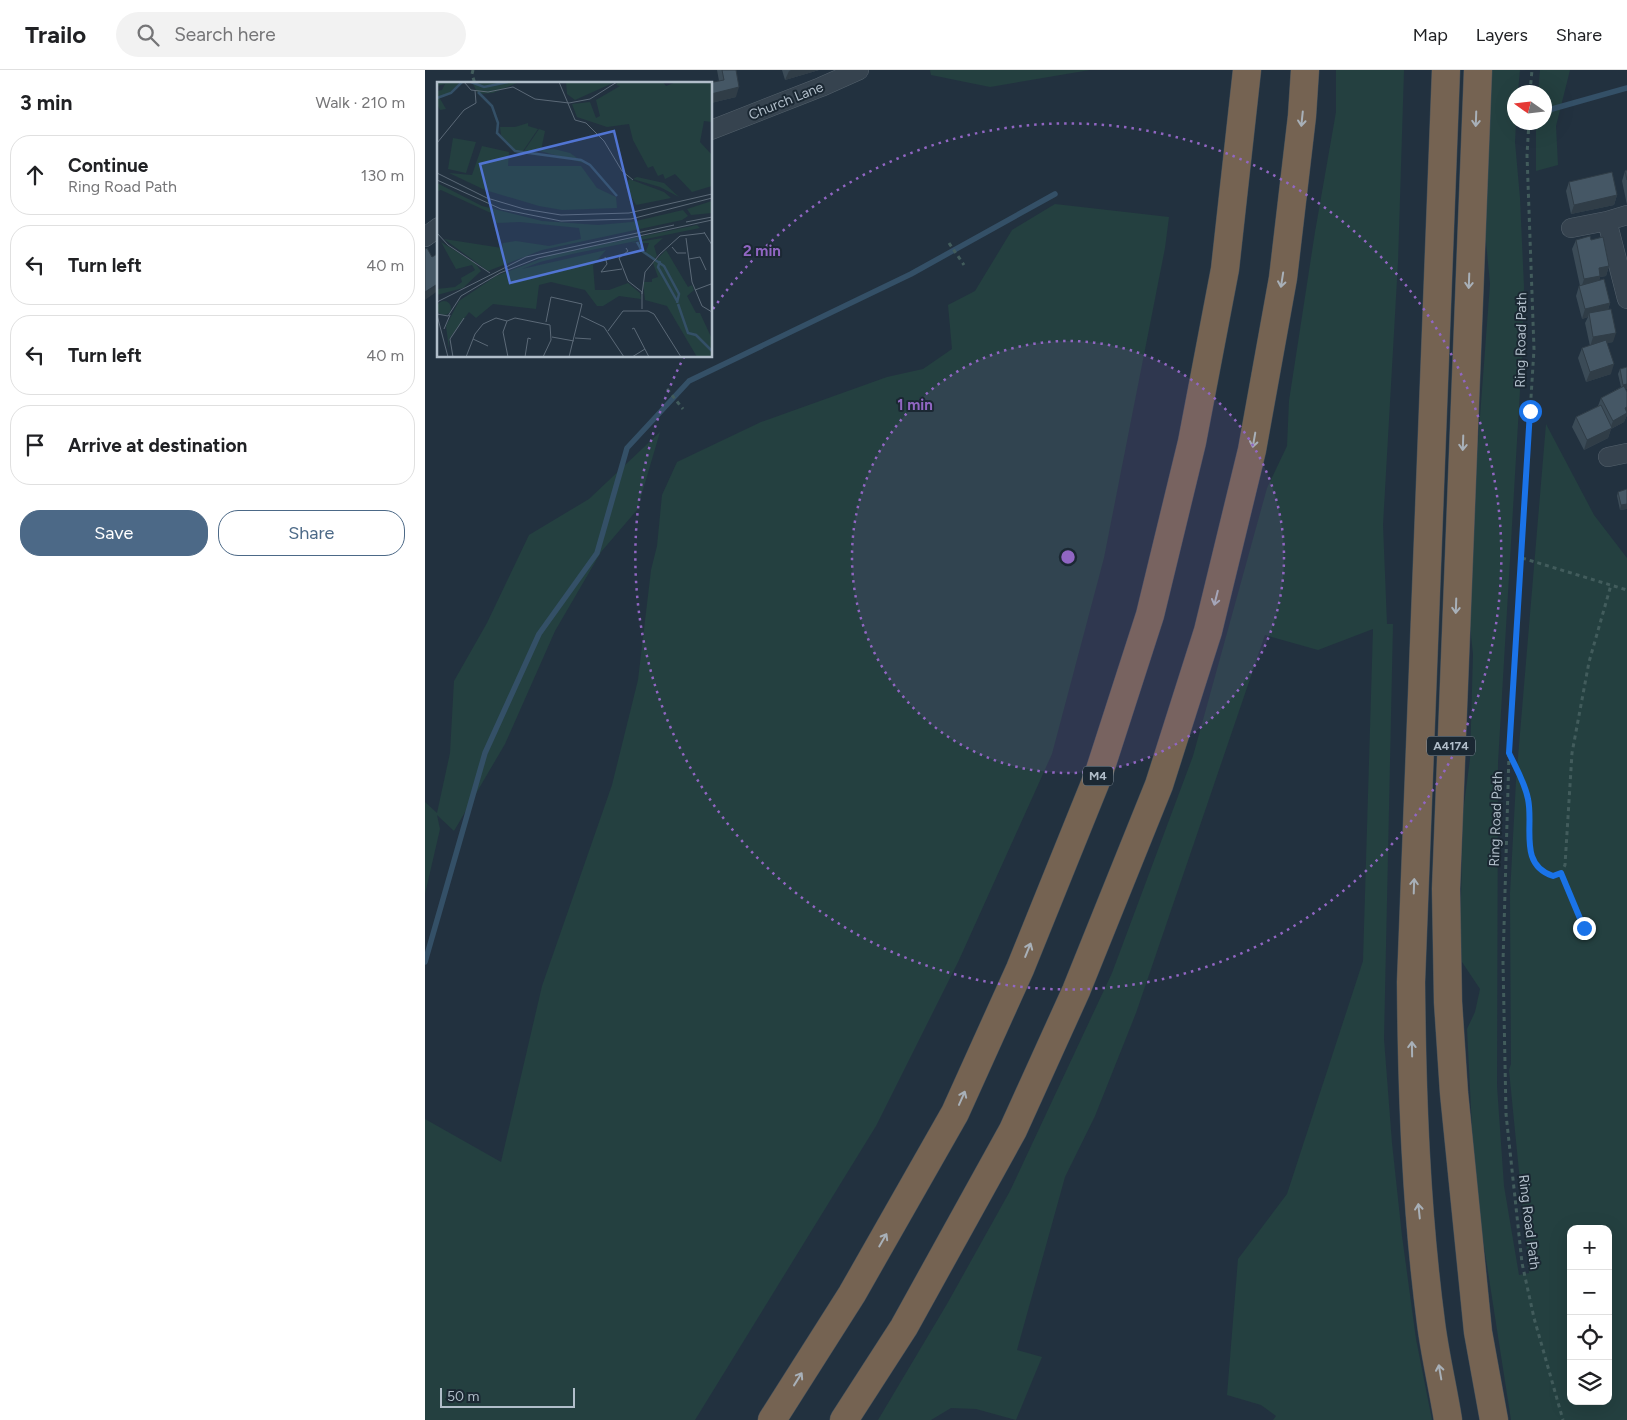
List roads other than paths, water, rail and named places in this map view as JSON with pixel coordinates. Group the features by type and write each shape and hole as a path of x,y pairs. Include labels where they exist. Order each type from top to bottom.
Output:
{"highway":[{"name":"M4","path":"772,1420 852,1294 955,1113 1020,970 1098,776 1149,615 1192,442 1225,269 1247,70"},
{"path":"844,1420 904,1327 1013,1130 1076,991 1159,785 1208,631 1252,450 1283,278 1302,116 1305,70"},
{"name":"A4174","path":"1446,70 1411,982 1412,1095 1418,1201 1431,1324 1449,1420"},
{"name":"A4174","path":"1478,70 1446,889 1447,1002 1454,1093 1478,1332 1494,1420"}],"street":[{"name":"Church Lane","path":"713,129 859,70"},
{"path":"1571,228 1627,215"},
{"path":"1607,221 1627,299"},
{"path":"425,237 437,228"},
{"path":"1607,457 1627,453"}],"waterway":[{"path":"1552,109 1627,88"},
{"path":"425,962 485,753 539,634 597,553 627,448 689,381 911,274 1055,194"}]}
